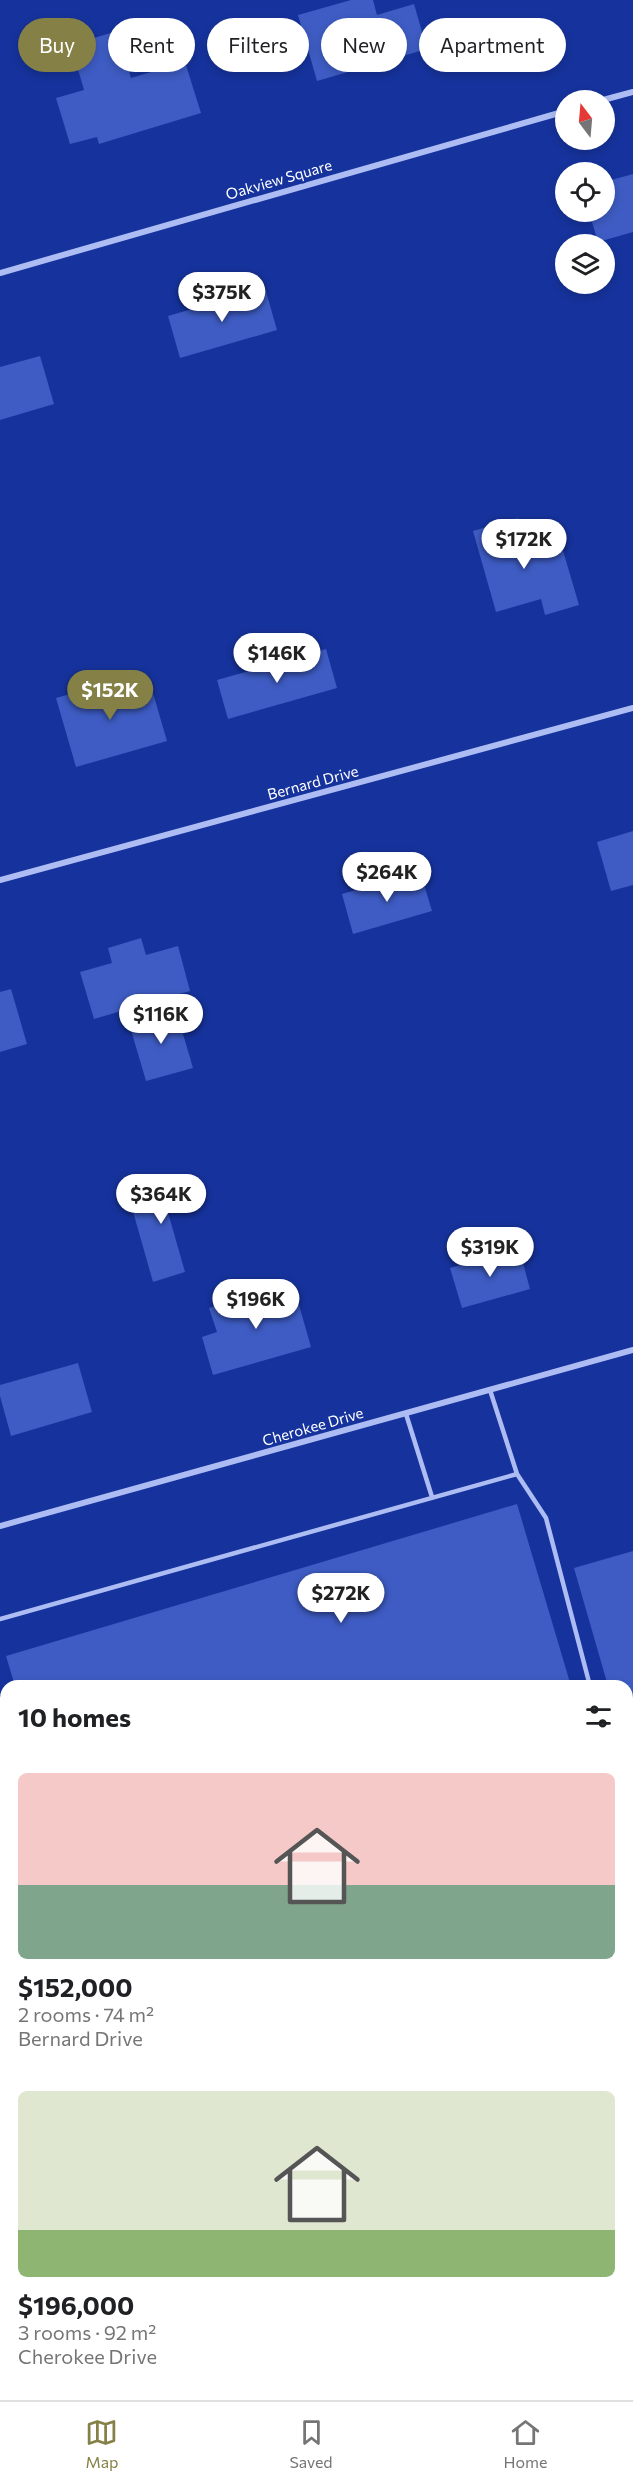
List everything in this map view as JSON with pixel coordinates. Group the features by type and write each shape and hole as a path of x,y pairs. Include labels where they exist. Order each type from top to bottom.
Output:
{"street":[{"path":"615,97 633,92"},
{"name":"Oakview Square","path":"0,273 555,114"},
{"name":"Bernard Drive","path":"0,880 633,708"},
{"name":"Cherokee Drive","path":"0,1526 633,1350"}],"lane":[{"path":"490,1390 517,1474 546,1518 588,1680"},
{"path":"406,1414 432,1497"},
{"path":"0,1619 517,1474"}],"building":[{"path":"351,0 373,0 377,15 414,4 419,21 419,51 407,55 407,18 321,18 321,72 348,72 317,81 309,53 309,18 299,18 298,15"},
{"path":"108,34 108,72 129,72 131,78 151,72 188,72 201,113 99,144 97,137 70,144 56,98 84,90 79,72 96,72 96,37"},
{"path":"633,174 633,232 615,237 615,234 596,234 592,222 615,222 615,179"},
{"path":"265,288 277,330 180,358 168,316"},
{"path":"40,356 54,404 0,420 0,367"},
{"path":"518,518 528,554 561,544 579,605 545,615 541,599 496,612 473,531"},
{"path":"326,649 337,688 228,719 217,680"},
{"path":"135,676 141,697 153,693 167,741 76,767 56,698"},
{"path":"633,831 633,885 611,891 597,842"},
{"path":"420,871 432,911 353,934 342,894"},
{"path":"141,938 146,955 178,946 190,991 94,1019 80,972 112,963 108,948"},
{"path":"11,989 27,1044 0,1052 0,992"},
{"path":"176,1010 193,1068 146,1081 129,1023"},
{"path":"188,1176 195,1201 167,1209 185,1272 153,1282 128,1194"},
{"path":"519,1248 530,1289 462,1308 450,1268"},
{"path":"293,1284 311,1347 213,1375 202,1337 217,1332 209,1308"},
{"path":"78,1363 92,1412 11,1436 0,1396 0,1385"},
{"path":"517,1504 569,1680 13,1680 6,1656"},
{"path":"633,1551 633,1680 606,1680 574,1568"}]}
